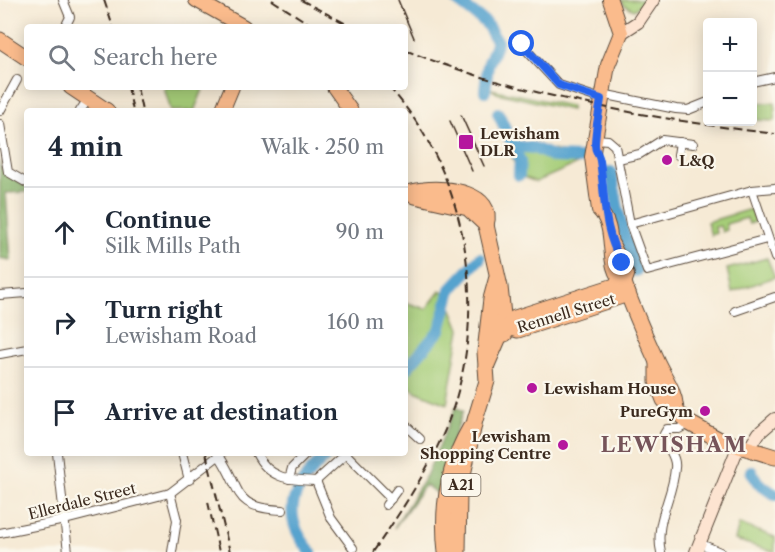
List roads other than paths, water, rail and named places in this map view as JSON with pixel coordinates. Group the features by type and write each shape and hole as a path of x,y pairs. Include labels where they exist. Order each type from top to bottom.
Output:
{"highway":[{"path":"0,40 24,56"},
{"path":"73,90 84,105"},
{"name":"Rennell Street","path":"408,193 429,190 472,196 481,201 489,216 486,225 498,294 496,324 504,328 524,329 626,288"},
{"path":"626,288 657,363 668,379 675,396 676,409 689,423 720,440 775,457"},
{"name":"Rennell Street","path":"504,328 515,318 527,314 626,288"},
{"name":"Rennell Street","path":"498,294 527,314"},
{"name":"A21","path":"458,552 457,509 486,374 498,294"},
{"name":"A21","path":"486,374 504,328"},
{"name":"A21","path":"446,552 445,522 449,479 460,444 475,420"}],"main road":[{"path":"196,0 239,24"},
{"path":"610,0 621,33 613,48 602,97 595,145 600,160 607,210 604,215 612,244 627,275 626,288"},
{"path":"223,108 231,90"},
{"path":"336,90 349,108"}],"street":[{"path":"63,0 70,17 66,24"},
{"path":"621,33 638,22 653,0"},
{"path":"517,40 559,85 602,97 676,109 688,110 703,104"},
{"path":"757,81 775,77"},
{"path":"0,111 17,80"},
{"path":"0,124 8,172 24,181"},
{"path":"595,145 608,140 614,144 630,224 647,271 767,239"},
{"path":"618,159 640,154 662,140 693,144"},
{"path":"678,155 680,142"},
{"path":"630,224 752,190 775,188"},
{"path":"752,190 775,258"},
{"path":"0,295 24,293"},
{"path":"735,311 775,297"},
{"path":"0,354 24,350"},
{"path":"720,552 698,548 744,446 775,419"},
{"path":"661,552 661,517 675,468 673,456 666,447 664,434 667,429 679,429 689,423"},
{"path":"408,428 420,439"},
{"path":"57,456 68,552"},
{"path":"183,456 189,480"},
{"name":"Ellerdale Street","path":"0,533 65,520 170,493 220,456"},
{"path":"221,456 242,498 252,506 283,510"},
{"path":"258,456 268,472 289,479 310,481 342,456"},
{"path":"289,479 292,468 305,456"},
{"path":"349,456 388,502 396,490"},
{"path":"310,481 331,518 354,548"},
{"path":"170,493 177,520 172,552"}],"waterway":[{"path":"456,0 486,23 497,42 488,65 485,91"},
{"path":"498,113 520,161 519,175"},
{"path":"514,146 534,148 554,157 580,158"},
{"path":"611,172 621,224 636,271"},
{"path":"408,367 440,330 451,289 480,258"},
{"path":"311,552 300,538 292,512 299,488 326,456"},
{"path":"751,471 758,483 775,495"}],"tram line":[{"path":"398,0 414,38"},
{"path":"461,115 484,166"},
{"path":"450,121 472,171"}],"railway":[{"path":"104,0 112,24"},
{"path":"272,0 309,24"},
{"path":"301,0 346,24"},
{"path":"408,51 495,81 587,104 681,121 775,134"},
{"path":"129,90 132,108"},
{"path":"138,90 141,108"},
{"path":"391,90 405,108"},
{"path":"373,552 403,508 438,446 459,387 467,342 469,296 465,250 455,206 439,163 408,111"},
{"path":"207,456 230,552"},
{"path":"208,502 219,552"}],"place":[{"name":"Lewisham DLR","path":"466,142"},
{"name":"L&Q","path":"667,160"},
{"name":"Lewisham House","path":"532,388"},
{"name":"PureGym","path":"705,411"},
{"name":"Lewisham Shopping Centre","path":"563,445"}],"district":[{"name":"LEWISHAM","path":"674,444"}]}
